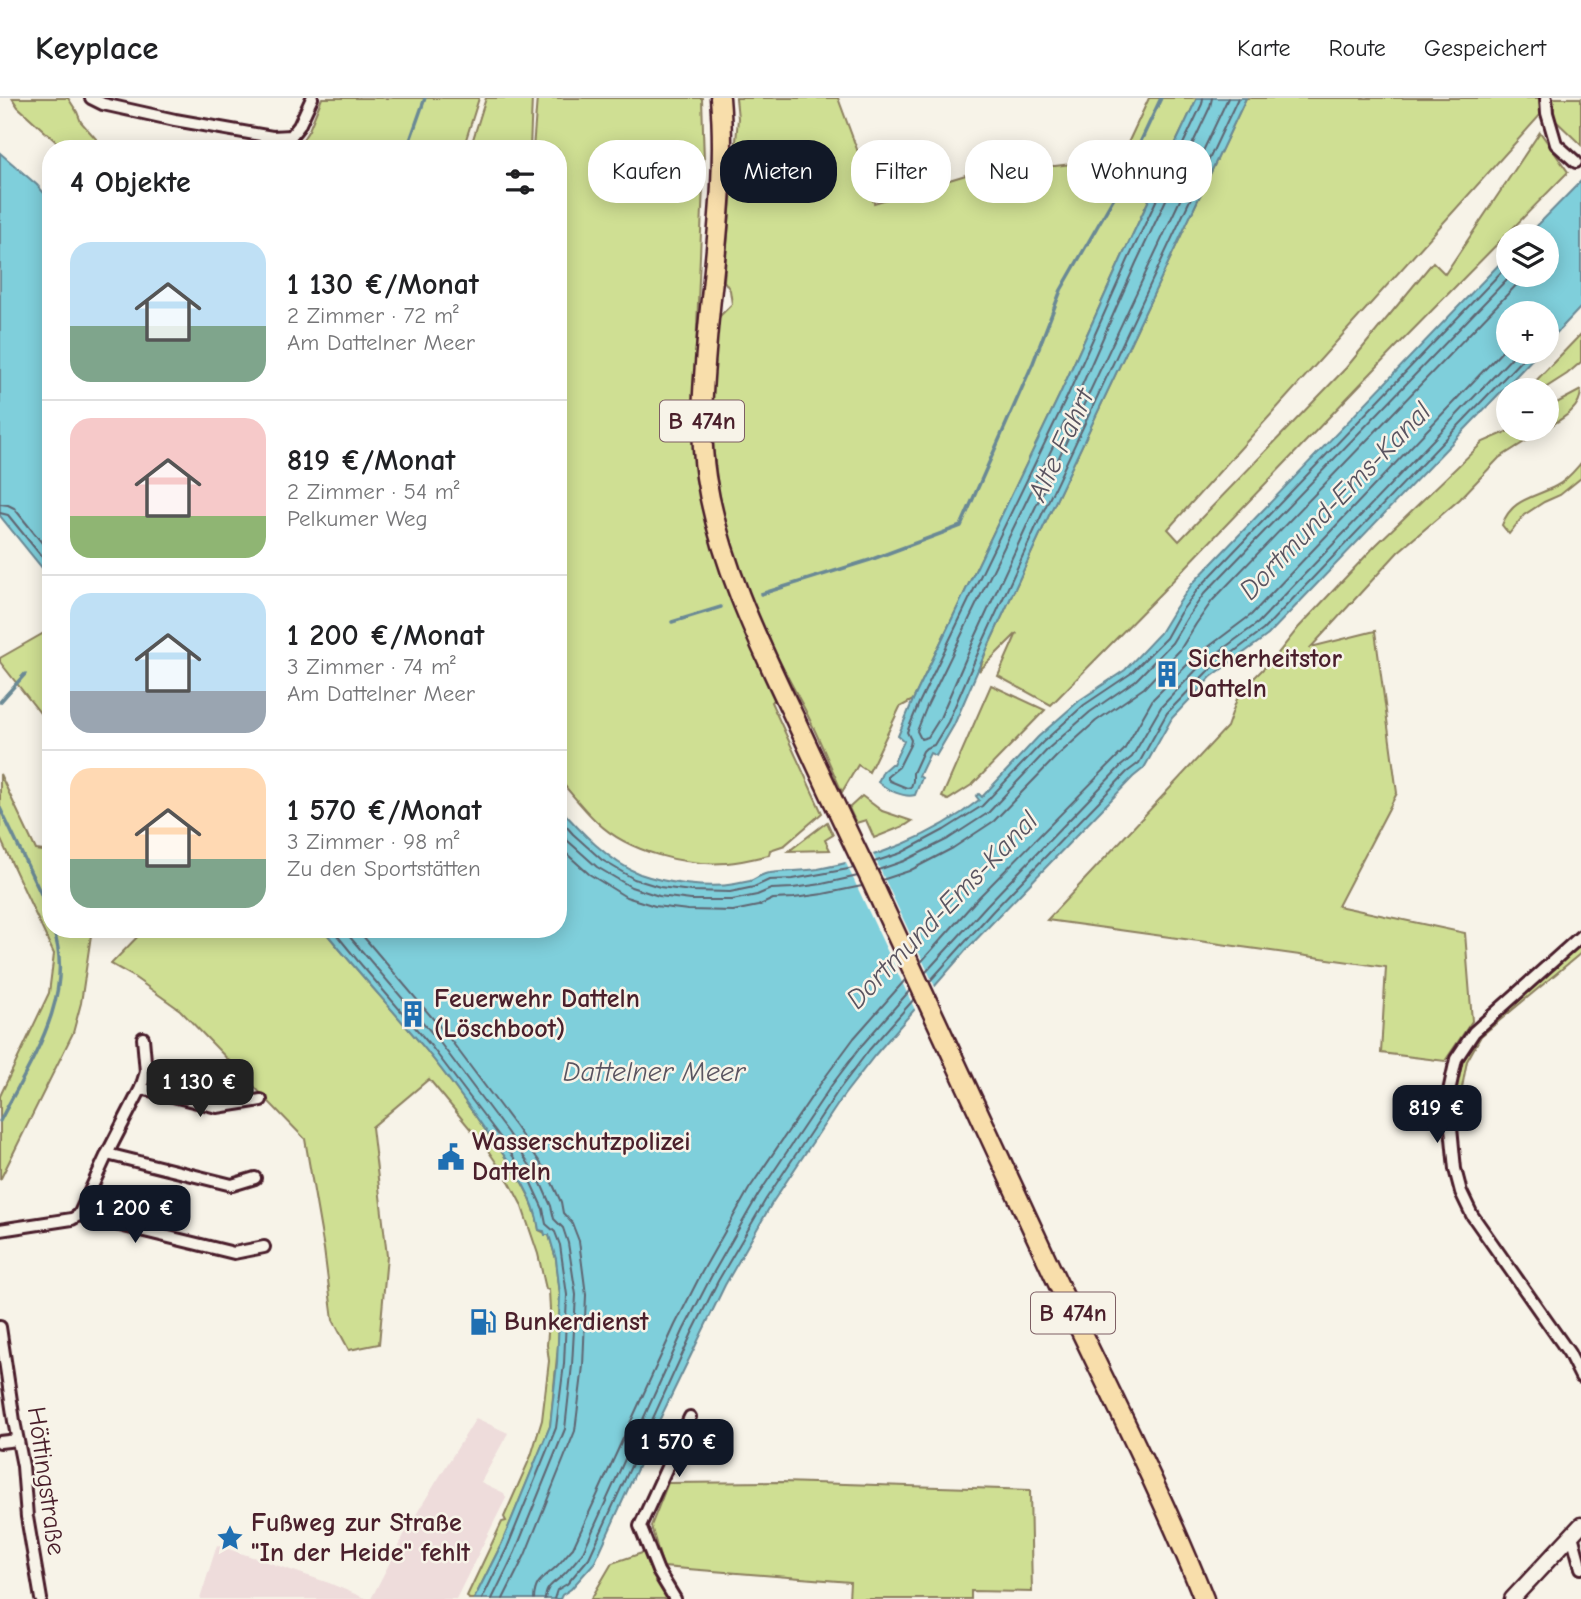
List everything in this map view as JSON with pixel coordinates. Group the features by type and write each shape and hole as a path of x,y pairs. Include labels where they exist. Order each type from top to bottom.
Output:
{"main road":[{"name":"B 474n","path":"720,98 723,131 722,197 715,243 702,395 702,443 706,477 728,564 767,662 941,1027 1183,1546 1204,1599"}],"street":[{"path":"92,98 103,104 272,137 290,136 299,126 312,98"},
{"path":"1546,98 1547,113 1556,144 1576,162"},
{"path":"1581,936 1474,1032 1456,1059 1448,1096 1455,1169 1461,1192 1472,1215 1569,1353 1581,1377"},
{"path":"0,1230 72,1219 79,1215 141,1088 146,1072 143,1038"},
{"path":"141,1088 217,1107 261,1100"},
{"path":"107,1154 232,1185 255,1178"},
{"path":"79,1215 234,1253 264,1247"},
{"name":"Höttingstraße","path":"0,1327 41,1599"},
{"path":"676,1599 658,1571 640,1526 690,1417"},
{"path":"0,1442 17,1440"},
{"path":"1576,1530 1581,1567"},
{"path":"1512,1599 1576,1530"}],"shaded area":[{"path":"476,1418 508,1433 481,1482 504,1493 506,1498 456,1599 371,1599 407,1529"},
{"path":"217,1545 329,1583 367,1599 200,1599"}],"green space":[{"path":"12,98 68,98 81,122 97,140 54,140 18,107"},
{"path":"322,98 479,98 466,140 303,140"},
{"path":"486,98 532,98 530,140 473,140"},
{"path":"537,98 702,98 703,140 588,140 588,203 702,203 694,398 697,460 709,530 737,614 778,697 771,702 822,813 785,845 770,850 769,855 738,862 711,863 658,855 610,832 597,822 567,788 567,140 534,140"},
{"path":"736,98 838,98 854,140 851,140 851,203 951,203 951,179 965,175 965,203 1053,203 1053,166 1067,165 1067,203 1147,203 1060,394 913,700 900,707 869,772 858,765 842,792 813,726 747,593 730,546 714,459 711,376 716,320 732,304 730,290 724,281 731,203 837,203 837,140 736,140"},
{"path":"1149,98 1197,98 1177,140 1129,140"},
{"path":"1246,98 1541,98 1542,113 1168,529 1179,541 1346,368 1433,262 1445,274 1540,132 1568,172 1517,224 1496,224 1496,245 1051,705 998,676 1017,633 979,671 1042,530 1196,203 1212,203 1212,170"},
{"path":"1553,98 1581,98 1581,145 1554,119"},
{"path":"1581,334 1581,362 1559,379 1539,378 1552,364 1559,364 1559,357"},
{"path":"1581,390 1578,403 1559,420 1559,402"},
{"path":"1496,436 1496,441 1526,441 1499,458 1460,499 1398,552 1311,647 1375,631 1397,793 1338,906 1465,933 1472,1021 1445,1061 1381,1053 1386,967 1047,920 1227,727 1239,693 1275,657 1299,627 1376,545 1483,442"},
{"path":"1581,463 1581,478 1560,495 1524,515 1509,534 1502,525 1512,509 1524,500 1560,484"},
{"path":"42,634 42,716 0,662 0,658"},
{"path":"991,685 1045,710 973,784 948,800 942,797"},
{"path":"0,774 36,850 42,851 42,928 0,838"},
{"path":"862,796 882,811 912,821 874,838 866,820 856,823 849,808"},
{"path":"827,822 833,835 825,840 830,850 789,851"},
{"path":"47,938 91,938 81,1003 73,1033 0,1180 0,1096 49,993 54,954"},
{"path":"136,938 331,938 427,1051 518,1176 532,1202 539,1230 549,1235 556,1259 560,1295 550,1427 501,1545 474,1599 467,1596 502,1522 506,1521 504,1517 531,1456 542,1420 549,1361 549,1290 546,1289 538,1254 521,1204 510,1183 487,1149 429,1079 372,1127 387,1256 379,1344 349,1350 333,1320 305,1139 180,1010 111,964"},
{"path":"1581,943 1581,953 1481,1036 1467,1061 1461,1093 1455,1091 1461,1065 1470,1045 1485,1027"},
{"path":"782,1482 1030,1490 1032,1592 971,1591 971,1599 849,1599 850,1582 663,1567 651,1526 668,1483"},
{"path":"645,1552 668,1599 591,1599 612,1563"}],"water":[{"path":"1197,98 1246,98 1212,170 1212,140 1177,140"},
{"path":"0,153 42,191 42,568 0,516"},
{"name":"Dattelner Meer","path":"1581,181 1581,307 1559,330 1559,301 1496,301 1496,364 1528,364 1514,378 1496,378 1496,397 1268,635 1211,677 1172,718 1144,768 967,949 844,1095 772,1203 725,1285 656,1427 595,1562 560,1599 474,1599 501,1545 550,1426 557,1364 560,1295 556,1259 549,1235 539,1230 532,1202 510,1164 427,1051 331,938 567,938 567,816 595,845 628,869 662,880 687,884 735,884 767,873 818,869 860,859 903,844 943,825 979,800 976,796 979,794 982,797 1038,737 1080,700 1125,670 1160,633 1192,584 1496,267 1496,287 1559,287 1559,224 1539,224"},
{"name":"Alte Fahrt","path":"1147,203 1196,203 1042,530 954,725 936,756 930,753 919,776 922,778 915,795 896,793 878,782 883,771 893,764 904,741 898,736 913,700 1060,394"}],"pier":[{"path":"872,852 936,989 916,1012 844,859"}],"waterway":[{"path":"410,140 425,98"},
{"path":"761,594 870,560 961,526 1033,363 1061,290 1117,192 1161,98"},
{"path":"672,622 721,607"},
{"path":"0,702 25,674"},
{"path":"0,808 42,897"},
{"path":"0,1121 36,1053 54,1004 59,979 59,954 55,938"}],"place":[{"name":"Sicherheitstor Datteln","path":"1167,674"},
{"name":"Feuerwehr Datteln (Löschboot)","path":"413,1014"},
{"name":"Wasserschutzpolizei Datteln","path":"451,1157"},
{"name":"Bunkerdienst","path":"483,1322"},
{"name":"Fußweg zur Straße \"In der Heide\" fehlt","path":"230,1538"}],"water label":[{"name":"Dortmund-Ems-Kanal","path":"1335,501"},
{"name":"Dortmund-Ems-Kanal","path":"942,910"}]}
